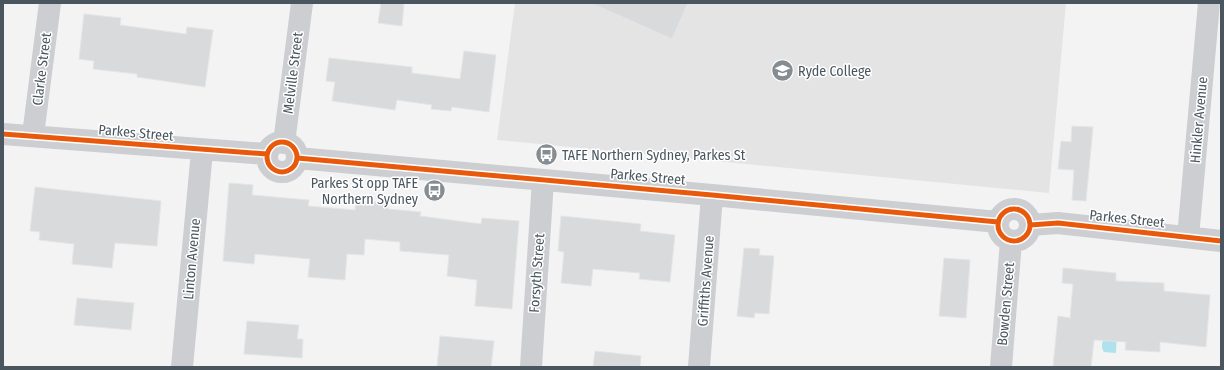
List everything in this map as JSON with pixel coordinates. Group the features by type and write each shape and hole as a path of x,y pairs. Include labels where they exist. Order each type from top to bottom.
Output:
{"street":[{"name":"Clarke Street","path":"33,135 50,3"},
{"name":"Melville Street","path":"283,152 302,3"},
{"name":"Hinkler Avenue","path":"1188,237 1209,3"},
{"name":"Parkes Street","path":"3,134 33,135 202,151 283,152 543,180 712,194 998,222"},
{"name":"Linton Avenue","path":"182,367 202,151"},
{"name":"Forsyth Street","path":"531,367 543,180"},
{"name":"Griffiths Avenue","path":"699,367 712,194"},
{"path":"1015,209 1020,210 1027,216 1030,225 1026,235 1022,239 1011,241 1006,240 999,232 998,222 1002,214 1015,209"},
{"name":"Parkes Street","path":"1030,225 1058,223 1221,241"},
{"name":"Bowden Street","path":"1001,367 1011,241"}],"shaded area":[{"name":"Ryde College","path":"515,3 1066,3 1049,193 497,140"}],"water":[{"path":"1117,326 1116,353 1104,352 1102,344 1105,337"}],"building":[{"path":"381,3 404,3 402,26 378,23"},
{"path":"591,3 688,3 672,39"},
{"path":"84,14 121,18 120,25 186,34 187,27 213,30 205,87 137,77 137,74 93,69 94,61 79,59"},
{"path":"464,51 496,55 489,112 452,107 451,111 431,109 432,105 397,100 395,110 332,101 335,82 326,81 329,58 412,67 412,73 460,79"},
{"path":"1072,126 1093,127 1086,201 1072,200 1074,170 1058,169 1061,141 1071,142"},
{"path":"229,183 253,185 252,195 309,200 308,206 355,210 356,202 389,202 388,209 421,212 420,216 481,224 482,218 519,221 512,309 475,306 477,280 447,276 449,255 400,251 400,242 365,239 364,255 347,254 345,280 308,277 310,259 255,254 254,264 223,261"},
{"path":"35,187 161,201 157,246 115,243 112,268 72,264 74,244 39,240 40,232 30,231"},
{"path":"561,216 641,224 640,231 675,235 670,282 639,279 640,273 593,269 591,286 561,283 564,252 558,251"},
{"path":"744,248 760,249 759,255 774,256 769,314 755,313 754,318 737,316"},
{"path":"944,258 970,260 966,318 939,316"},
{"path":"1063,268 1116,273 1116,281 1164,283 1164,291 1210,295 1206,347 1160,342 1160,352 1125,350 1126,342 1094,340 1091,367 1053,367 1058,316 1070,318 1073,284 1062,283"},
{"path":"77,298 134,303 131,330 74,325"},
{"path":"247,321 299,325 297,339 303,339 302,358 244,354"},
{"path":"440,336 494,341 491,367 437,367"},
{"path":"595,351 641,356 640,367 593,367"}],"cycle path":[{"path":"3,134 267,154"},
{"path":"282,142 288,143 296,151 297,157 296,163 288,171 282,172 276,171 268,163 267,157 268,151 276,143 282,142"},
{"path":"297,158 998,222"},
{"path":"1011,209 1017,209 1027,216 1030,225 1029,231 1023,238 1017,241 1011,241 1001,234 998,228 998,222 1005,212 1011,209"},
{"path":"1030,225 1058,223 1221,241"}],"place":[{"name":"Ryde College","path":"783,71"},
{"name":"TAFE Northern Sydney, Parkes St","path":"547,155"},
{"name":"Parkes St opp TAFE Northern Sydney","path":"434,191"}]}
